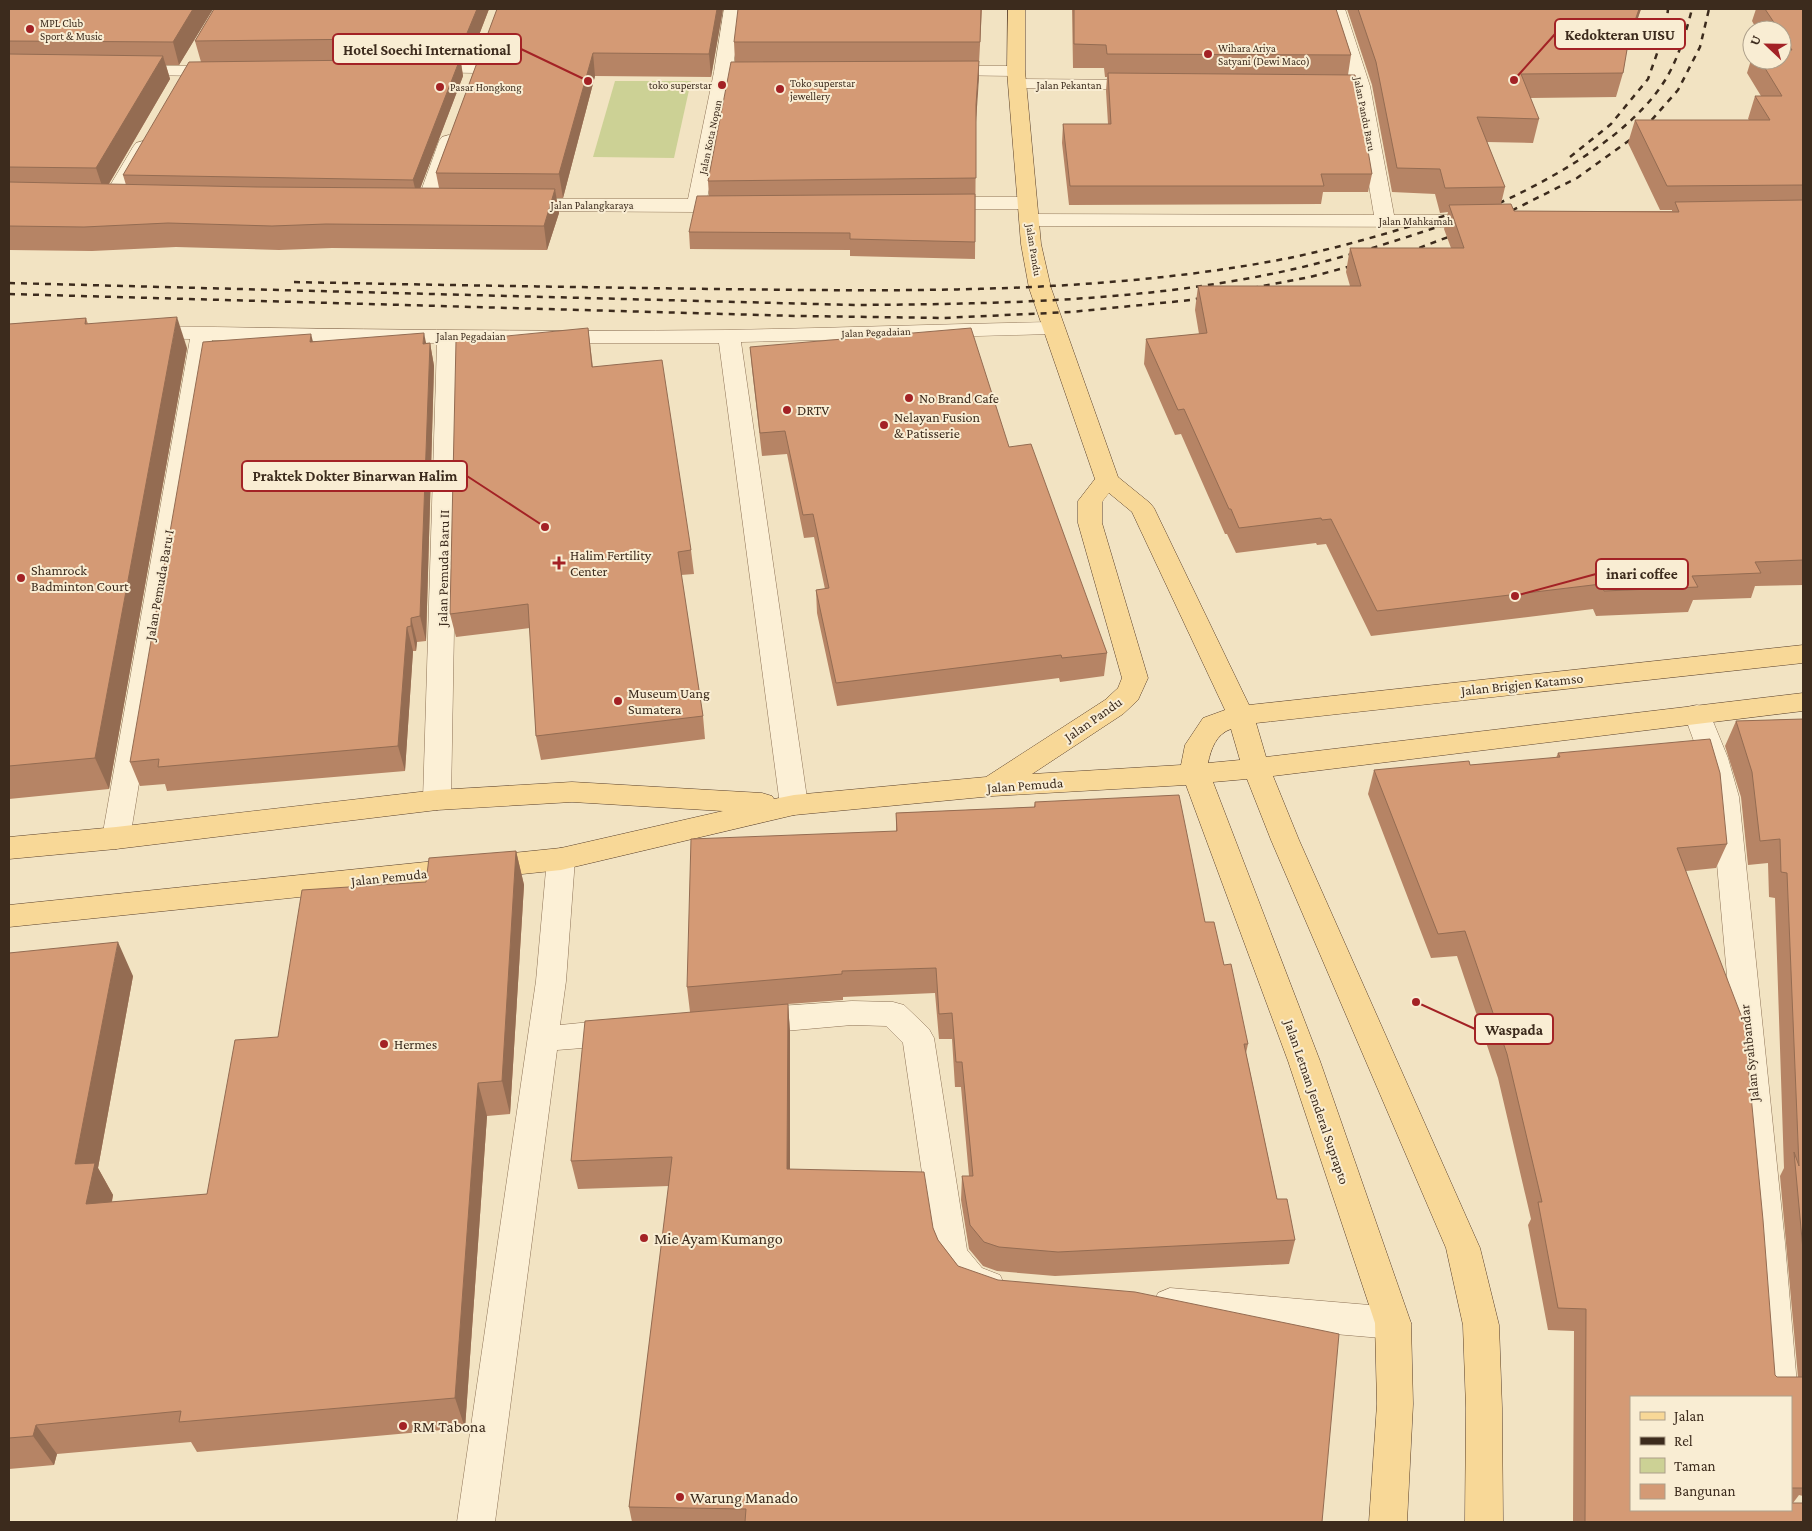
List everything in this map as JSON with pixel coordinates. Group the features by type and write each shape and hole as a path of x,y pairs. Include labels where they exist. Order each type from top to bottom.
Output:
{"main road":[{"name":"Jalan Pandu","path":"993,786 1114,707 1129,693 1135,678 1090,523 1090,501 1107,480 1040,288 1031,244 1017,78 1016,9"},
{"path":"1107,480 1142,508 1222,673 1240,715 1256,768 1285,840 1463,1248 1481,1325 1484,1408 1484,1522"},
{"name":"Jalan Brigjen Katamso","path":"1240,715 1803,654"},
{"path":"1256,768 1803,702"},
{"name":"Jalan Letnan Jenderal Suprapto","path":"1240,715 1213,725 1198,745 1194,762 1196,774 1304,1061 1393,1322 1395,1404 1388,1522"},
{"name":"Jalan Pemuda","path":"9,916 561,859 794,805 993,786 1196,774 1256,768"},
{"name":"Jalan Pemuda","path":"9,848 116,838 437,800 572,792 794,805"}],"street":[{"name":"Jalan Kota Nopan","path":"696,206 723,72 733,9"},
{"name":"Jalan Pandu Baru","path":"1336,9 1361,86 1385,221"},
{"path":"403,68 480,59 470,86"},
{"path":"117,71 190,64 233,70"},
{"path":"176,89 190,64"},
{"name":"Jalan Pekantan","path":"928,71 1017,78 1165,85"},
{"path":"723,72 782,72"},
{"path":"1302,86 1361,86"},
{"path":"425,205 456,123"},
{"path":"113,199 152,131"},
{"path":"919,204 1028,211"},
{"name":"Jalan Palangkaraya","path":"503,205 754,205"},
{"name":"Jalan Mahkamah","path":"1028,211 1385,221 1499,220"},
{"name":"Jalan Pegadaian","path":"125,332 448,336 729,336 1053,328"},
{"name":"Jalan Pemuda Baru I","path":"116,838 202,332"},
{"name":"Jalan Pemuda Baru II","path":"437,800 448,336"},
{"path":"729,336 794,805"},
{"name":"Jalan Syahbandar","path":"1697,714 1714,758 1725,797 1768,1244 1780,1396"},
{"path":"476,1522 551,981 561,859"},
{"path":"724,1023 852,1013 893,1014 918,1038 952,1254 970,1280 997,1289 1017,1291"},
{"path":"543,1038 647,1030"},
{"path":"1136,1301 1393,1322"}],"green space":[{"path":"615,81 691,81 674,158 593,157"}],"building":[{"path":"9,9 193,9 173,42 9,41"},
{"path":"214,9 477,9 465,38 195,41"},
{"path":"497,9 717,9 709,54 593,53 559,174 436,173"},
{"path":"738,9 981,9 980,42 734,42"},
{"path":"1074,9 1336,9 1351,55 1107,54 1106,45 1074,44"},
{"path":"1358,9 1639,9 1629,38 1623,73 1521,74 1539,119 1477,117 1505,187 1445,188 1440,169 1397,168 1376,62"},
{"path":"1765,9 1803,9 1803,185 1667,186 1635,120 1770,120 1755,96 1782,96 1766,70 1792,70 1792,20 1772,20"},
{"path":"9,54 163,56 96,168 9,167"},
{"path":"460,59 413,180 123,175 189,62"},
{"path":"979,61 976,105 976,178 708,181 731,62"},
{"path":"1108,73 1355,75 1372,174 1321,174 1324,186 1070,186 1063,124 1111,124"},
{"path":"9,182 257,187 555,189 544,226 326,224 272,226 168,223 84,227 9,226"},
{"path":"975,194 975,242 850,239 850,233 689,232 697,196"},
{"path":"1803,200 1803,560 1755,562 1761,573 1692,576 1698,587 1604,591 1601,584 1377,611 1331,519 1322,520 1321,518 1239,528 1184,409 1178,410 1146,339 1207,333 1198,286 1361,286 1350,248 1464,248 1449,205 1511,204 1514,211 1679,212 1675,202"},
{"path":"177,317 95,758 9,766 9,324 86,318 85,324"},
{"path":"588,328 592,367 662,360 691,550 678,552 703,716 536,736 528,604 450,614 456,341"},
{"path":"971,328 1009,447 1031,444 1107,653 1062,658 1061,655 836,683 816,590 829,588 813,514 803,515 785,431 760,433 750,347"},
{"path":"424,333 423,344 430,343 420,616 411,618 411,626 407,627 398,746 158,767 159,759 130,762 203,342 311,334 310,342"},
{"path":"1803,719 1803,1250 1794,1152 1799,1166 1787,873 1781,872 1780,839 1760,841 1752,772 1736,721"},
{"path":"1710,739 1720,773 1727,844 1677,848 1744,1023 1763,1220 1775,1375 1777,1377 1803,1377 1803,1488 1792,1488 1792,1396 1630,1396 1630,1511 1792,1511 1792,1503 1803,1503 1803,1522 1585,1522 1586,1309 1558,1308 1538,1202 1542,1202 1507,1054 1465,931 1438,934 1374,770 1469,761 1470,765 1560,757 1558,753"},
{"path":"1179,795 1205,922 1214,922 1224,965 1231,964 1248,1044 1244,1044 1277,1199 1287,1199 1295,1240 1058,1252 999,1247 984,1242 970,1225 962,1176 973,1176 962,1062 956,1062 952,1013 939,1014 936,968 842,971 842,974 687,987 691,839 897,831 896,813 1035,807 1035,802"},
{"path":"516,851 502,1081 478,1083 455,1398 179,1422 181,1411 36,1425 33,1436 9,1438 9,953 118,942 75,1164 95,1163 86,1204 207,1194 235,1040 278,1037 302,890 426,882 429,858"},
{"path":"788,1004 787,1169 924,1172 933,1228 938,1240 958,1266 998,1280 1135,1292 1339,1334 1322,1522 745,1522 746,1509 629,1507 672,1157 571,1161 585,1021"}],"railway":[{"path":"1570,157 1611,124 1648,79 1666,28 1668,9"},
{"path":"1488,208 1537,185 1562,170 1611,137 1633,118 1652,98 1667,77 1679,52 1692,9"},
{"path":"1501,216 1577,178 1641,132 1678,90 1700,47 1709,9"},
{"path":"294,282 856,290 928,290 1071,285 1213,271 1284,259 1351,243 1460,211"},
{"path":"9,283 854,305 1058,300 1211,285 1261,276 1336,258 1458,220"},
{"path":"1408,252 1459,233"},
{"path":"1252,288 1310,277 1359,264"},
{"path":"9,294 798,316 943,318 1071,312 1191,300 1210,296"}],"place":[{"name":"MPL Club Sport & Music","path":"30,29"},
{"name":"Wihara Ariya Satyani (Dewi Maco)","path":"1208,54"},
{"name":"Kedokteran UISU","path":"1514,80"},
{"name":"Hotel Soechi International","path":"588,81"},
{"name":"toko superstar","path":"722,85"},
{"name":"Pasar Hongkong","path":"440,87"},
{"name":"Toko superstar jewellery","path":"780,89"},
{"name":"No Brand Cafe","path":"909,398"},
{"name":"DRTV","path":"787,410"},
{"name":"Nelayan Fusion & Patisserie","path":"884,425"},
{"name":"Praktek Dokter Binarwan Halim","path":"545,527"},
{"name":"Halim Fertility Center","path":"559,563"},
{"name":"Shamrock Badminton Court","path":"21,578"},
{"name":"inari coffee","path":"1515,596"},
{"name":"Museum Uang Sumatera","path":"618,701"},
{"name":"Waspada","path":"1416,1002"},
{"name":"Hermes","path":"384,1044"},
{"name":"Mie Ayam Kumango","path":"644,1238"},
{"name":"RM Tabona","path":"403,1426"},
{"name":"Warung Manado","path":"680,1497"}]}
